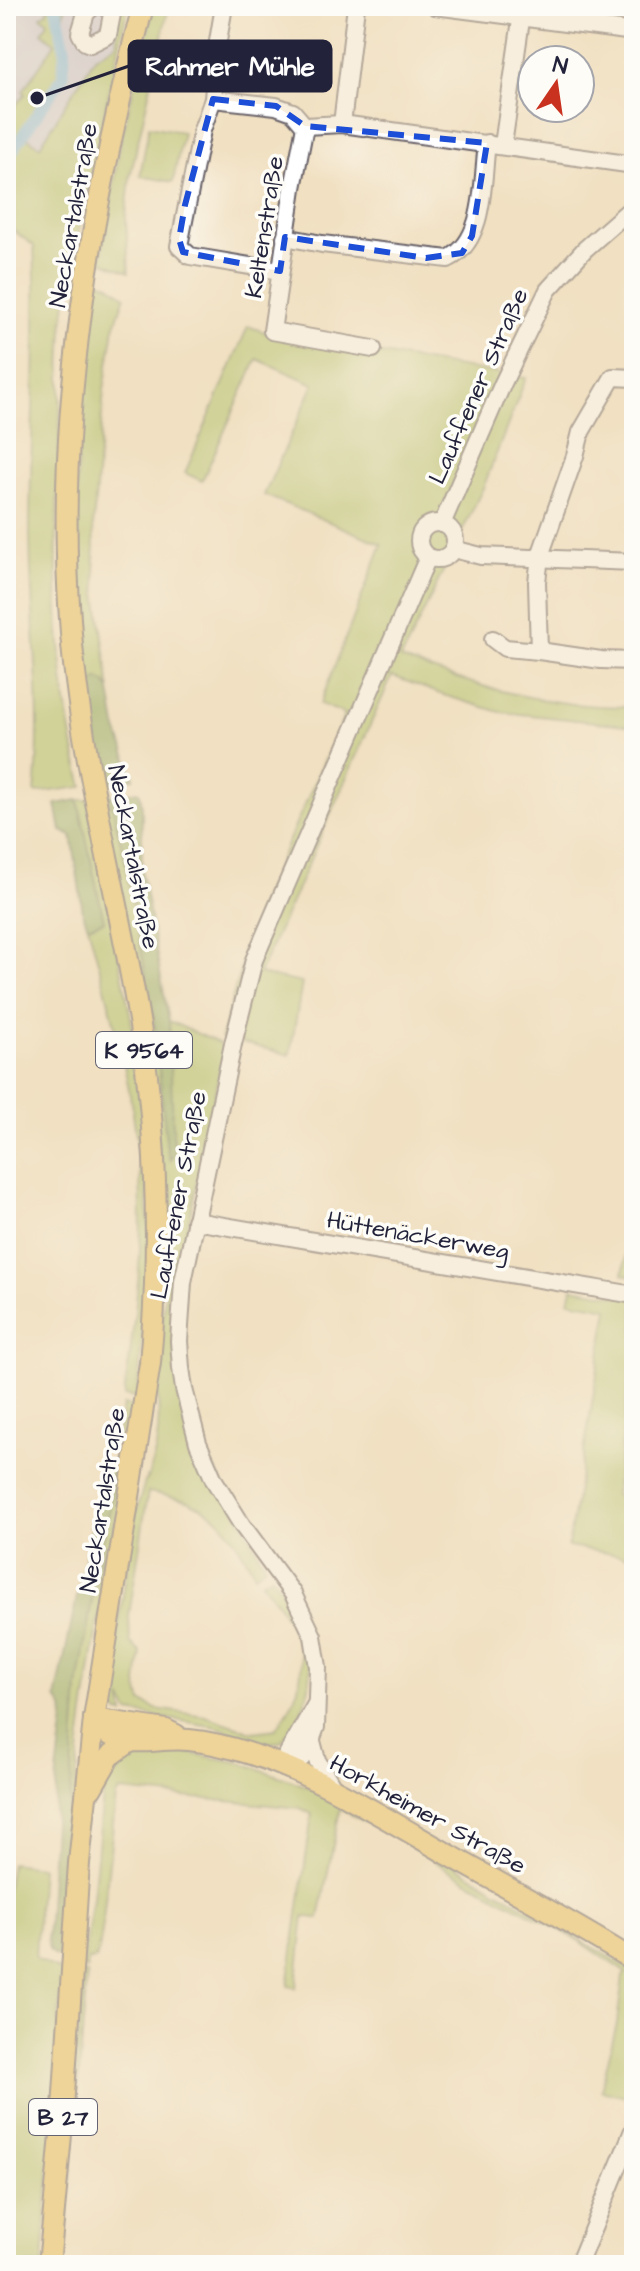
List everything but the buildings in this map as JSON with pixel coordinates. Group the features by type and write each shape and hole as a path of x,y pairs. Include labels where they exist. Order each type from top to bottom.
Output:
{"main road":[{"name":"Neckartalstraße","path":"94,1719 142,1419 155,1306 157,1235 152,1114 138,1012 82,719 70,620 67,530 70,418 87,273 104,177 143,6"},
{"name":"Horkheimer Straße","path":"94,1719 105,1734 131,1741 185,1739"},
{"name":"Horkheimer Straße","path":"94,1719 166,1730 185,1739 244,1752 281,1765 335,1791 634,1961"},
{"name":"B 27","path":"49,2265 62,2124 79,1863 94,1719"},
{"path":"86,1800 106,1761 131,1741"}],"street":[{"path":"94,6 86,13 80,33 90,44 108,35 112,14 106,6"},
{"path":"224,6 213,99 202,130 179,246 190,256 280,271"},
{"path":"342,124 356,6"},
{"path":"435,6 523,12 634,32"},
{"path":"285,237 448,259 462,253 472,236 523,12"},
{"path":"213,99 276,106 293,112 305,126 342,124 634,165"},
{"name":"Keltenstraße","path":"305,126 272,331 372,349"},
{"name":"Lauffener Straße","path":"312,1741 316,1727 316,1651 302,1609 214,1480 198,1443 184,1389 179,1341 180,1313 195,1221 254,960 428,557 420,547 420,534 429,524 442,524 503,383 548,290 585,249 634,206"},
{"path":"539,651 537,582 540,556 581,432 613,377 634,378"},
{"path":"442,524 453,534 453,549"},
{"path":"453,549 481,556 634,562"},
{"path":"428,557 442,558 453,549"},
{"path":"493,639 505,648 634,661"},
{"name":"Hüttenäckerweg","path":"195,1221 634,1295"},
{"path":"281,1765 317,1702"},
{"path":"281,1765 302,1758 312,1741"},
{"path":"312,1741 317,1760 335,1791"},
{"path":"578,2265 634,2128"}],"highlighted area":[{"path":"213,99 276,106 305,126 487,143 472,236 462,253 426,258 285,237 280,271 183,252 179,239 185,205"}],"shaded area":[{"path":"6,6 119,6 116,44 95,57 40,146 6,125"}],"green space":[{"path":"49,6 66,6 63,20 67,64 56,91 25,136 40,146 95,57 116,44 119,6 128,6 74,253 63,335 57,510 60,650 65,696 83,787 35,793 38,725 30,554 34,246 10,228 6,235 6,99 15,106 55,43 42,32 48,22 41,16"},
{"path":"154,6 169,6 130,177 126,217 129,272 101,261 120,144"},
{"path":"149,126 183,132 173,182 140,176"},
{"path":"96,280 125,296 114,328 104,390 93,526 96,585 110,690 105,682 98,679 92,683 97,738 124,855 154,1020 170,1160 169,1021 219,1043 224,1049 174,1294 172,1323 182,1406 265,1566 255,1574 234,1538 203,1508 148,1492 129,1616 130,1642 141,1653 137,1684 142,1702 156,1709 206,1716 252,1732 276,1729 298,1689 301,1671 295,1636 261,1582 272,1576 297,1617 310,1658 306,1699 296,1721 281,1742 262,1743 217,1727 129,1712 121,1698 124,1714 118,1713 111,1699 111,1673 135,1516 151,1469 158,1435 157,1390 165,1293 165,1190 96,764 80,643 74,542 82,371"},
{"path":"248,326 276,336 526,378 483,488 401,659 459,679 544,700 634,707 634,726 500,712 392,676 259,974 302,983 290,1055 221,1037 259,907 345,714 320,704 382,544 264,495 314,384 257,359 202,481 185,473"},
{"path":"98,679 105,682 110,690 116,726 134,778 106,784 97,738 92,683"},
{"path":"138,791 142,807 142,874 169,1021 174,1154 170,1160 154,1020 124,855 109,796"},
{"path":"78,800 88,800 131,1018 144,1118 150,1253 137,1398 124,1396 138,1274 141,1213 138,1152 124,1066 88,926 104,921"},
{"path":"78,800 104,921 88,926 83,913 72,836 61,831 56,804"},
{"path":"634,1203 634,1277 623,1274"},
{"path":"572,1288 634,1298 634,1347 615,1495 634,1499 634,1557 568,1547 608,1308 569,1301"},
{"path":"123,1405 135,1407 80,1745 66,1947 60,1947 78,1687 116,1478 112,1468"},
{"path":"104,1466 112,1468 116,1478 78,1687 60,1946 66,1947 62,1954 55,1956 49,1950 47,1939 57,1773 64,1718 63,1708 56,1698"},
{"path":"149,1746 243,1763 312,1788 398,1832 628,1968 634,1973 634,2098 601,2090 626,1973 578,1940 448,1870 400,1839 340,1809 319,1919 304,1916 296,1988 288,1986 312,1814 300,1808 120,1791 116,1796 101,1939 96,1959 88,1960 87,1969 82,1968 93,1898 104,1786 123,1753"},
{"path":"11,1863 41,1867 35,1958 62,1972 43,2265 6,2265 6,1894"},
{"path":"83,1974 87,1974 64,2264 59,2263"}],"waterway":[{"path":"6,160 63,76 65,50 56,6"}],"place":[{"name":"Rahmer Mühle","path":"37,98"}]}
